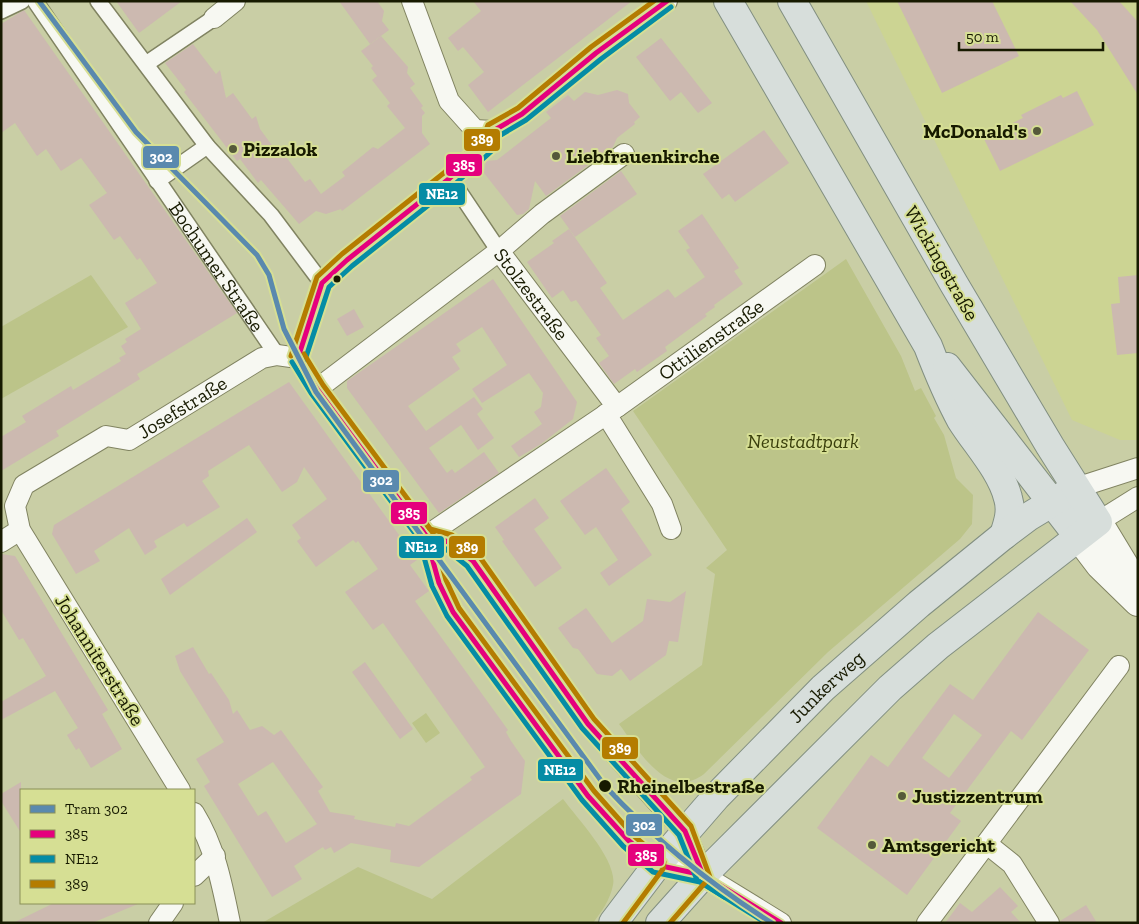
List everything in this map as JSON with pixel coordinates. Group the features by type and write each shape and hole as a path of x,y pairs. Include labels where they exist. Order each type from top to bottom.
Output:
{"main road":[{"path":"728,1 928,346 948,394 1002,482 1010,509 1004,535"},
{"name":"Wickingstraße","path":"792,1 954,284 1076,488 1088,529"},
{"path":"928,346 956,377 1052,501 1088,529 1138,588"},
{"name":"Junkerweg","path":"613,923 685,831 726,786 823,688 919,604 1004,535 1052,501 1076,488"},
{"path":"660,923 703,875 890,688 938,646 1088,529"},
{"path":"1088,529 1100,564 1138,602"}],"street":[{"path":"1,10 22,1"},
{"name":"Bochumer Straße","path":"35,1 277,355"},
{"path":"98,1 207,146 271,215 322,283"},
{"path":"146,64 214,18 235,1"},
{"path":"412,1 449,101 475,130 493,131 522,114 596,53 666,1"},
{"path":"493,131 488,144 450,178 347,260 322,283 298,358 317,389 426,536 438,583 453,612 588,796 628,840 657,865 703,875 781,923"},
{"name":"Bochumer Straße","path":"157,181 207,146"},
{"path":"317,389 499,251 542,214 624,154"},
{"name":"Stolzestraße","path":"450,178 611,411"},
{"name":"Ottilienstraße","path":"426,536 611,411 815,265"},
{"name":"Josefstraße","path":"20,530 15,506 24,485 106,436 129,440 262,358 277,355 298,358"},
{"path":"611,411 662,504 671,529"},
{"path":"1076,488 1138,468"},
{"path":"1088,529 1138,497"},
{"path":"1,542 20,530"},
{"name":"Johanniterstraße","path":"20,530 179,789"},
{"path":"426,536 449,542 473,561 588,724 685,831 703,875"},
{"path":"927,923 1119,666"},
{"path":"195,815 215,856 230,923"},
{"path":"987,844 1012,864 1048,923"},
{"path":"195,875 215,856"},
{"path":"159,923 172,904"}],"shaded area":[{"path":"866,1 1138,1 1138,440 1120,440 1072,420"}],"green space":[{"name":"Neustadtpark","path":"846,259 901,356 915,391 921,388 936,416 934,418 944,435 956,478 973,495 972,524 960,539 828,652 704,774 691,781 678,782 666,777 655,769 644,758 619,724 702,665 715,574 706,568 727,550 633,411"},
{"path":"91,275 128,327 1,399 1,327"},
{"path":"426,713 440,733 426,743 412,723"},
{"path":"563,799 603,852 613,875 610,896 593,923 262,923 358,867 432,899"}],"building":[{"path":"116,1 182,1 139,33"},
{"path":"339,1 377,1 384,11 382,21 389,30 370,44"},
{"path":"473,1 632,1 488,112 468,85 484,72 463,47 458,51 448,38 481,11"},
{"path":"897,1 992,1 1019,56 942,93"},
{"path":"1070,1 1119,1 1138,22 1138,95 1097,30"},
{"path":"24,10 237,313 137,374 140,379 56,431 59,436 1,471 1,437 26,422 22,416 71,386 73,390 121,361 119,358 126,354 121,346 127,342 125,339 141,329 125,303 157,283 140,258 137,260 120,236 114,240 89,205 107,193 81,158 61,171 46,149 37,156 15,123 1,133 1,24"},
{"path":"381,36 408,67 407,73 415,84 410,88 423,106 421,108 425,113 422,116 422,133 430,144 342,211 341,209 326,214 316,211 299,224 261,180 258,183 240,159 237,161 184,92 186,90 165,63 193,44 216,74 220,70 226,98 233,93 252,119 256,116 260,129 274,148 280,149 305,182 310,179 321,194 345,176 342,172 373,147 378,149 405,128 387,106 390,103 372,80 377,76 371,68 373,66 361,51"},
{"path":"661,38 712,103 698,113 681,92 670,101 636,57"},
{"name":"Liebfrauenkirche","path":"617,90 628,94 629,103 640,117 634,122 635,124 617,138 613,147 546,196 535,181 529,209 523,214 517,215 484,173 486,161 497,160 551,118 546,112 568,95 574,101 585,92 598,95"},
{"path":"1077,91 1094,125 1000,171 983,137 1023,118 1021,115 1061,95 1063,98"},
{"path":"764,130 789,163 735,202 729,194 722,199 703,174"},
{"path":"621,171 637,194 575,237 560,216"},
{"path":"702,214 739,268 734,271 743,284 714,305 715,307 705,314 707,316 665,347 667,351 637,372 635,369 614,384 599,363 609,356 596,338 601,335 576,300 571,302 563,290 552,298 527,262 554,243 552,241 569,229 607,283 600,288 623,320 668,289 675,298 705,277 686,250 690,248 678,231"},
{"path":"1138,275 1138,353 1117,355 1111,304 1120,303 1118,277"},
{"path":"493,279 577,402 573,419 541,444 519,457 511,446 542,424 534,412 541,407 543,393 529,373 482,403 472,389 507,365 482,327 456,344 461,351 452,357 460,369 408,406 426,431 474,397 483,409 477,414 494,438 478,450 461,425 429,448 447,473 452,469 455,473 484,452 499,473 439,513 347,388 347,381"},
{"path":"354,309 364,327 347,336 337,319"},
{"path":"289,382 417,560 410,565 429,591 415,601 508,730 506,732 525,761 521,794 419,867 390,862 391,850 351,843 334,853 331,847 325,850 323,847 294,866 302,879 272,897 204,786 210,782 196,759 224,742 180,671 175,656 193,647 209,674 211,673 229,700 233,714 237,710 250,730 262,726 274,735 281,730 323,787 318,791 330,812 355,816 354,819 395,827 396,823 409,826 472,780 470,777 485,767 383,623 373,630 345,592 378,569 358,541 356,543 353,540 316,567 297,541 301,538 292,525 327,499 304,467 297,482 282,492 249,445 208,471 209,476 202,481 220,507 187,527 184,523 154,541 157,547 145,555 129,528 94,551 100,561 76,574 52,534 54,525","holes":["273,762 317,824 286,843 266,811 258,816 238,784"]},
{"path":"606,468 630,502 621,509 652,555 609,586 600,573 618,560 596,527 585,535 560,501"},
{"path":"535,498 549,518 534,529 562,568 535,587 502,541 504,540 495,527"},
{"path":"247,518 257,532 170,595 161,579"},
{"path":"1,554 15,556 108,710 102,714 122,749 91,768 79,748 76,750 67,735 78,728 55,691 1,720 1,702 46,676 23,638 19,640 1,610"},
{"path":"686,591 678,642 669,641 666,655 630,681 621,669 612,676 597,674 578,649 573,648 558,628 586,608 612,643 643,621 647,599 670,602"},
{"name":"Justizzentrum","path":"1038,612 1089,650 1022,740 1011,731 950,813 961,821 907,895 817,828 871,755 888,767 950,684 973,700","holes":["954,714 982,735 949,778 922,758"]},
{"path":"365,662 413,729 400,739 352,672"},
{"path":"21,782 20,831 1,801 1,794"},
{"path":"1000,887 1018,906 1011,912 1021,923 945,923 960,903 972,912"},
{"path":"52,904 138,904 92,923 13,923"},
{"path":"1086,905 1097,923 1061,923 1060,921"}],"tram line":[{"name":"302","path":"39,1 136,132 257,255 269,275 284,329 316,392 605,786 663,843 705,877 772,923"}],"transit line":[{"name":"389","path":"291,356 317,277 342,254 482,140 488,125 518,108 591,47 654,1"},
{"name":"385","path":"298,358 322,283 347,260 450,178 488,144 493,131 522,114 596,53 667,1"},
{"name":"NE12","path":"305,360 329,287 352,266 455,184 494,149 499,136 526,120 601,59 671,7"},
{"name":"389","path":"304,354 323,385 430,529 452,535 479,556 594,719 691,826 710,877 670,923"},
{"name":"385","path":"298,358 317,389 426,536 439,583 453,612 588,796 628,840 657,865 703,875 781,923"},
{"name":"NE12","path":"292,362 311,393 419,539 432,586 447,616 582,800 623,846 653,872 700,882 766,923"},
{"name":"389","path":"425,522 433,533 446,580 459,608 594,791 633,835 664,862 663,869 623,923"},
{"name":"385","path":"422,530 426,536 449,542 473,561 588,724 685,831 703,875 728,891"},
{"name":"NE12","path":"416,534 422,542 446,549 467,566 582,728 679,835 697,880 724,897"}],"place":[{"name":"McDonald's","path":"1037,131"},
{"name":"Pizzalok","path":"233,149"},
{"name":"Liebfrauenkirche","path":"556,156"},
{"name":"Rheinelbestraße","path":"605,786"},
{"name":"Justizzentrum","path":"902,796"},
{"name":"Amtsgericht","path":"872,845"}]}
